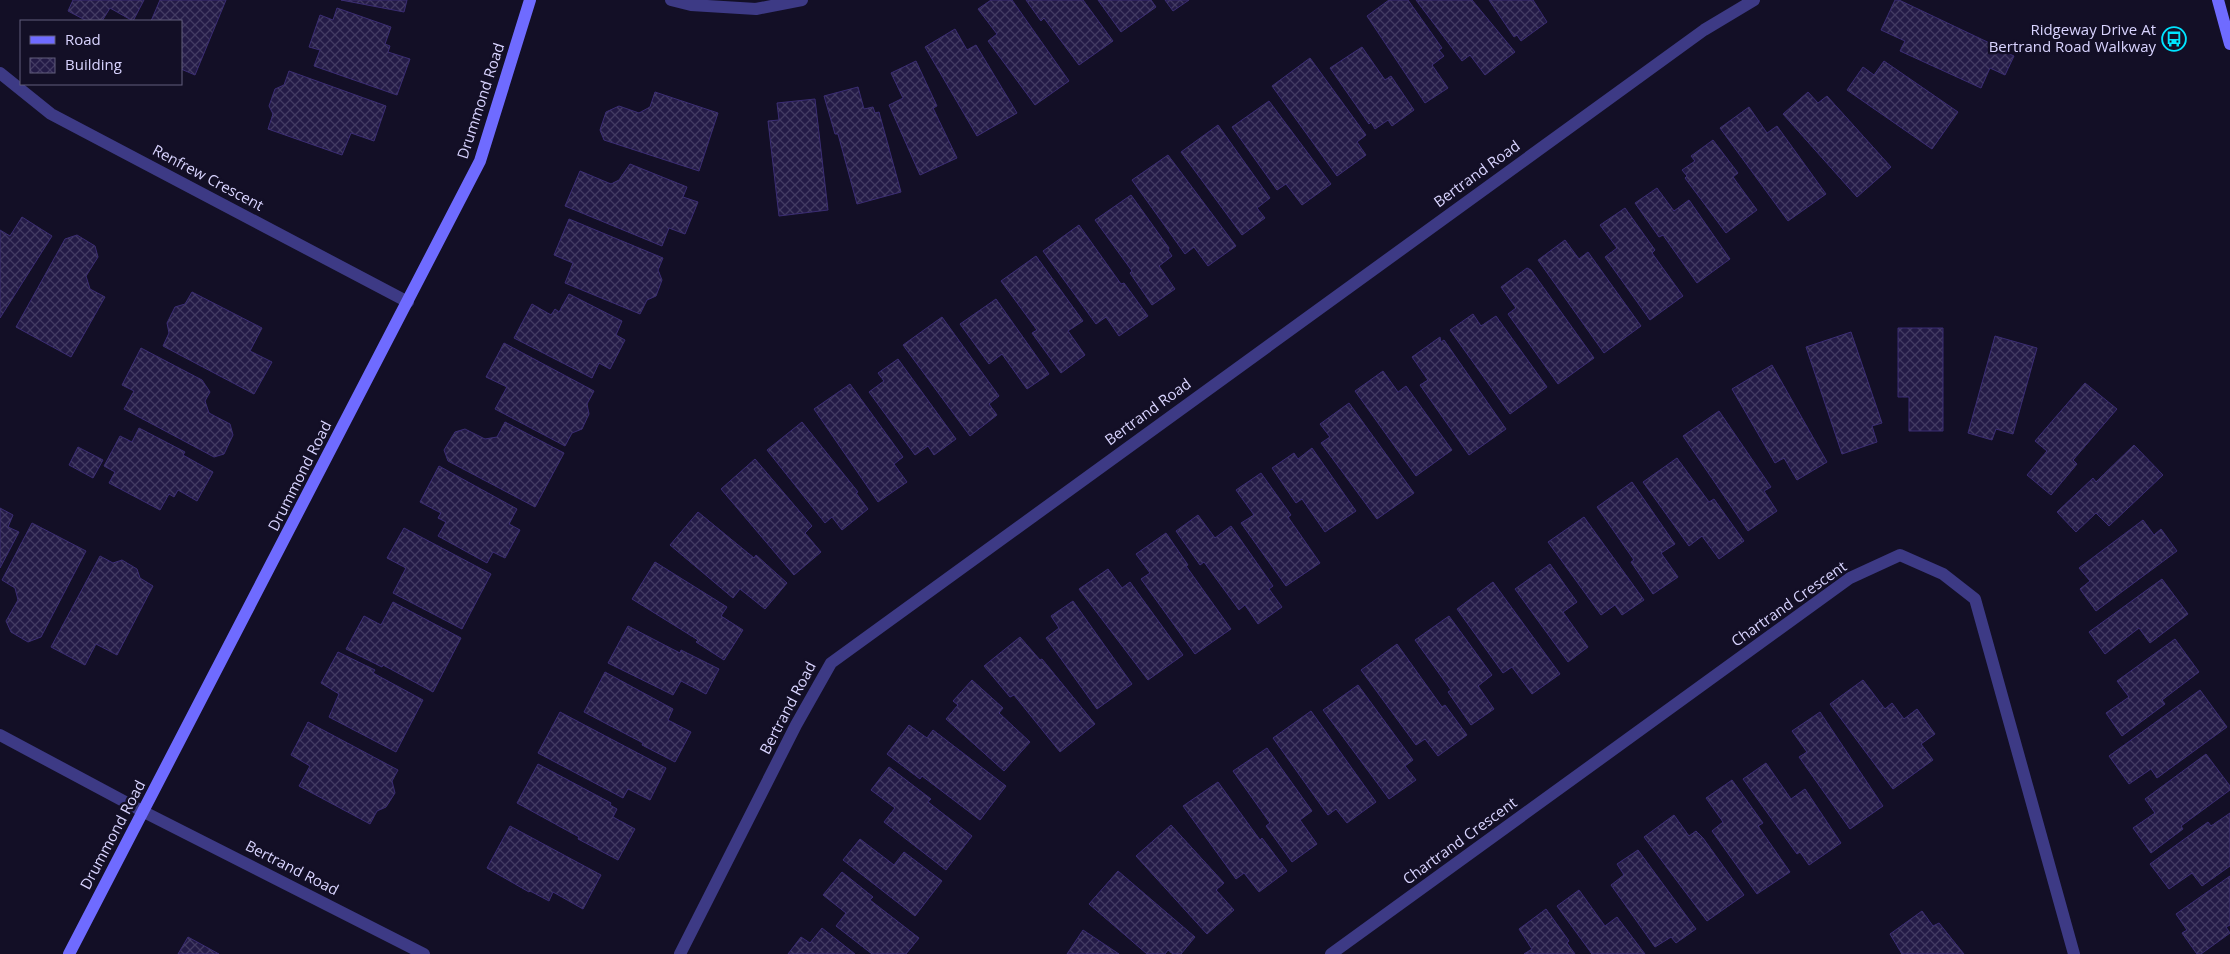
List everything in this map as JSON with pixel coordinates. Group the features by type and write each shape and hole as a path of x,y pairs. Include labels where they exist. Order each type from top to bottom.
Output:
{"street":[{"name":"Drummond Road","path":"69,954 480,161 530,0"},
{"path":"671,0 691,5 756,9 802,0"},
{"name":"Bertrand Road","path":"680,954 796,725 830,664 874,630 1704,30 1754,0"},
{"path":"2218,0 2230,44"},
{"name":"Renfrew Crescent","path":"0,73 51,114 408,302"},
{"name":"Chartrand Crescent","path":"1331,954 1850,578 1900,555 1943,574 1975,599 2074,954"},
{"path":"0,735 144,812"},
{"name":"Bertrand Road","path":"144,812 424,954"}],"building":[{"path":"73,0 144,0 134,20 110,8 103,20 85,20 68,11"},
{"path":"160,0 226,0 195,75 182,69 182,20 151,20"},
{"path":"341,0 407,0 404,12"},
{"path":"991,0 1012,0 1069,81 1035,105 988,41 997,34 978,9"},
{"path":"1026,0 1083,0 1113,41 1079,65 1044,18 1041,21"},
{"path":"1098,0 1151,0 1156,7 1121,32"},
{"path":"1165,0 1189,0 1173,11"},
{"path":"1389,0 1408,0 1442,48 1439,50 1444,56 1432,65 1448,88 1425,103 1367,16"},
{"path":"1416,0 1472,0 1515,52 1485,75 1470,55 1462,61"},
{"path":"1489,0 1533,0 1547,22 1521,41 1517,35 1514,37"},
{"path":"1895,0 1899,0 2014,56 2005,75 1990,68 1981,88 1900,51 1905,41 1881,30"},
{"path":"337,8 391,27 385,44 390,46 388,52 410,59 397,95 314,66 320,50 309,47 320,15 333,20"},
{"path":"955,29 967,50 976,45 1017,113 977,136 925,47"},
{"path":"1362,47 1385,80 1391,76 1414,110 1392,126 1388,120 1375,129 1371,122 1369,124 1330,68"},
{"path":"1310,58 1366,135 1357,142 1366,155 1337,176 1272,86"},
{"path":"916,61 937,106 933,108 957,158 920,175 889,105 903,98 891,73"},
{"path":"1884,61 1958,112 1932,149 1847,90 1863,67 1874,75"},
{"path":"289,71 386,106 374,141 351,133 342,155 268,129 273,114 269,106 275,89 284,85"},
{"path":"858,87 864,109 873,107 875,113 879,112 901,192 857,204 838,134 835,134 824,96"},
{"path":"655,92 718,113 699,171 604,140 600,130 606,112 619,106 639,113 650,107"},
{"path":"1808,92 1818,103 1827,96 1891,167 1857,197 1783,114"},
{"path":"815,99 828,210 779,216 768,121 779,120 777,103"},
{"path":"1269,101 1331,184 1302,205 1286,184 1277,190 1232,127"},
{"path":"1749,107 1767,133 1777,126 1826,194 1788,221 1720,128"},
{"path":"1218,125 1270,198 1257,208 1265,218 1242,235 1181,152"},
{"path":"1713,140 1738,173 1733,177 1757,210 1726,233 1685,178 1687,176 1682,170 1695,161 1691,156"},
{"path":"1168,155 1236,246 1208,266 1194,247 1185,254 1132,180"},
{"path":"630,164 687,187 683,197 698,202 685,234 669,228 662,246 565,206 580,171 611,184 619,180"},
{"path":"1657,188 1674,211 1689,200 1730,259 1697,283 1663,235 1659,237 1635,203"},
{"path":"1131,195 1169,248 1168,250 1172,256 1159,266 1175,289 1152,305 1130,273 1132,271 1095,220"},
{"path":"1625,208 1655,250 1652,253 1683,296 1650,320 1605,257 1617,248 1600,225"},
{"path":"22,217 52,236 0,318 0,230 10,236"},
{"path":"569,219 663,258 658,270 662,280 656,296 647,300 640,314 565,283 573,263 554,255"},
{"path":"1079,225 1121,284 1124,283 1148,316 1119,336 1106,317 1096,324 1043,251"},
{"path":"77,235 95,246 98,257 86,276 90,289 105,297 71,357 16,327 65,239"},
{"path":"1565,240 1579,259 1588,252 1641,326 1604,353 1538,260"},
{"path":"1036,256 1083,321 1068,331 1085,355 1061,373 1032,333 1037,330 1001,281"},
{"path":"1527,268 1531,270 1594,358 1558,384 1508,314 1516,308 1501,287"},
{"path":"192,292 262,328 250,351 272,362 254,394 163,346 169,333 167,323 175,307 185,304"},
{"path":"569,294 622,321 616,335 625,340 610,369 599,363 592,378 514,338 532,304 551,315 555,309 559,312"},
{"path":"996,299 1049,374 1027,389 1002,354 989,364 960,324"},
{"path":"1473,314 1481,326 1496,316 1547,387 1510,414 1450,330"},
{"path":"942,317 999,396 989,404 997,415 970,436 903,345"},
{"path":"1898,328 1943,328 1943,431 1909,431 1909,397 1898,397"},
{"path":"1851,332 1882,423 1872,426 1877,442 1842,454 1806,347"},
{"path":"1995,336 2037,348 2013,434 1996,429 1992,440 1968,433"},
{"path":"1440,337 1441,342 1444,340 1506,429 1469,455 1420,385 1428,380 1412,357"},
{"path":"504,343 594,391 587,404 589,414 582,429 572,433 565,446 495,409 507,387 486,377"},
{"path":"141,348 202,380 210,392 205,401 209,413 230,424 233,435 224,454 214,457 124,409 134,391 122,385"},
{"path":"898,359 956,439 934,455 928,446 915,455 869,392 884,381 878,373"},
{"path":"1772,365 1827,462 1797,480 1784,458 1775,463 1732,389"},
{"path":"1383,371 1398,392 1406,386 1452,450 1416,476 1355,391"},
{"path":"2085,383 2117,409 2073,460 2077,464 2051,495 2027,475 2047,451 2035,441"},
{"path":"850,384 903,457 894,464 907,482 878,502 814,409"},
{"path":"1349,403 1414,493 1377,519 1321,443 1330,437 1320,424"},
{"path":"1719,411 1771,487 1764,491 1777,511 1748,531 1683,436"},
{"path":"505,422 564,453 535,507 448,461 444,450 455,432 465,429 485,439 497,437"},
{"path":"802,422 858,492 856,493 868,509 842,530 832,517 825,523 767,450"},
{"path":"139,428 185,452 183,455 213,472 197,501 178,490 174,497 169,494 160,510 109,483 115,472 104,466 120,436 132,442"},
{"path":"2134,445 2163,475 2109,526 2096,513 2076,532 2057,512 2093,478 2096,482"},
{"path":"78,447 103,460 93,478 69,465"},
{"path":"1312,448 1356,511 1325,532 1302,499 1296,503 1272,468 1294,453 1298,459"},
{"path":"1677,458 1709,502 1714,499 1744,541 1719,559 1702,536 1689,546 1643,482"},
{"path":"755,459 812,526 805,533 821,552 794,575 721,489"},
{"path":"439,466 517,509 509,524 520,530 505,558 493,552 487,563 438,536 446,522 438,518 441,513 420,502"},
{"path":"1261,473 1291,515 1288,517 1320,563 1286,586 1241,523 1254,515 1236,490"},
{"path":"1632,482 1675,544 1661,553 1678,577 1653,594 1631,562 1634,560 1597,507"},
{"path":"0,508 13,515 8,527 19,532 0,568"},
{"path":"698,512 754,558 756,555 787,583 765,609 740,589 733,598 670,545"},
{"path":"1198,515 1215,538 1231,526 1273,586 1269,589 1282,607 1258,624 1245,605 1239,610 1204,562 1200,565 1176,531"},
{"path":"1584,517 1644,600 1622,615 1615,605 1601,615 1548,542"},
{"path":"2143,520 2154,535 2161,529 2177,551 2096,611 2080,589 2090,581 2079,568"},
{"path":"32,523 86,551 41,637 28,642 11,632 6,621 18,600 15,588 2,580"},
{"path":"404,528 491,574 462,629 393,593 406,568 387,558"},
{"path":"1166,533 1188,565 1186,566 1231,629 1195,654 1141,579 1150,573 1136,554"},
{"path":"100,556 113,563 122,560 137,569 140,578 153,586 117,655 96,644 85,665 51,647"},
{"path":"655,562 727,607 721,616 743,630 724,660 696,642 698,640 632,599"},
{"path":"1550,564 1577,602 1563,612 1588,647 1568,662 1515,589"},
{"path":"1108,569 1122,588 1130,582 1183,655 1148,680 1079,589"},
{"path":"2162,579 2188,614 2150,643 2139,628 2105,654 2089,632"},
{"path":"1493,582 1560,674 1532,694 1512,667 1503,673 1457,609"},
{"path":"1073,601 1132,684 1097,709 1046,638 1059,628 1051,616"},
{"path":"393,602 461,638 433,692 383,665 382,667 346,649 364,616 381,625"},
{"path":"1449,616 1492,675 1478,686 1494,709 1471,725 1448,692 1451,690 1415,640"},
{"path":"628,626 680,653 681,650 719,669 706,694 681,681 673,695 608,663"},
{"path":"1020,637 1040,660 1042,659 1095,724 1060,752 1014,695 1010,697 984,666"},
{"path":"2175,639 2199,672 2162,700 2165,704 2122,736 2106,713 2129,697 2117,681"},
{"path":"1397,644 1442,707 1445,705 1467,735 1438,756 1425,739 1416,745 1361,670"},
{"path":"338,652 375,670 373,673 423,700 396,752 329,717 339,694 321,683"},
{"path":"605,672 673,709 668,720 691,732 675,762 584,712"},
{"path":"972,680 1003,708 999,713 1030,742 1004,771 946,719 958,705 953,701"},
{"path":"1863,680 1885,709 1892,703 1904,719 1917,709 1935,734 1921,744 1933,760 1893,789 1830,704"},
{"path":"1358,685 1413,760 1405,766 1416,780 1389,799 1323,710"},
{"path":"2200,690 2227,727 2157,778 2151,769 2129,784 2109,756"},
{"path":"1311,711 1376,802 1347,823 1336,809 1328,815 1273,738"},
{"path":"560,712 666,768 650,800 628,789 623,798 538,753"},
{"path":"1820,712 1883,806 1850,829 1799,757 1807,752 1792,731"},
{"path":"308,722 398,770 392,781 395,793 386,807 377,811 370,824 299,786 310,766 291,755"},
{"path":"909,725 927,738 933,730 1006,786 980,820 922,776 920,779 887,754"},
{"path":"1267,748 1312,811 1300,820 1317,844 1292,862 1266,826 1270,823 1233,771"},
{"path":"2206,754 2230,786 2230,790 2181,826 2183,829 2151,853 2133,828 2155,813 2145,799"},
{"path":"1766,763 1791,799 1805,789 1841,843 1809,865 1800,852 1797,854 1743,779"},
{"path":"538,764 611,803 610,805 617,809 613,817 635,829 618,860 517,803"},
{"path":"889,767 931,799 928,802 972,836 946,870 884,822 895,808 871,790"},
{"path":"1732,780 1763,823 1758,826 1790,872 1757,894 1712,831 1723,822 1706,798"},
{"path":"1218,782 1260,840 1262,838 1287,871 1259,892 1244,873 1236,879 1183,806"},
{"path":"2230,813 2230,866 2202,886 2192,873 2169,889 2150,864 2208,822 2211,826"},
{"path":"1674,815 1689,836 1696,831 1703,838 1744,895 1707,921 1644,837"},
{"path":"1171,825 1224,883 1216,890 1234,910 1207,934 1136,856"},
{"path":"510,826 601,875 583,909 553,892 549,901 487,868"},
{"path":"860,839 894,865 904,852 942,881 915,916 843,860"},
{"path":"1638,850 1696,929 1676,943 1671,937 1655,947 1611,885 1624,875 1617,864"},
{"path":"1118,871 1195,937 1181,954 1173,954 1168,950 1165,954 1147,954 1089,904"},
{"path":"842,872 873,897 870,900 919,938 906,954 872,954 836,926 846,913 823,895"},
{"path":"2230,876 2230,925 2226,927 2230,933 2201,954 2197,954 2182,933 2187,930 2176,914"},
{"path":"1579,890 1605,926 1617,917 1645,954 1592,954 1557,906"},
{"path":"1546,909 1569,941 1567,943 1575,954 1524,954 1532,949 1519,929"},
{"path":"1922,911 1933,926 1939,923 1964,954 1902,954 1890,934"},
{"path":"822,928 855,954 788,954 801,937 810,943"},
{"path":"1083,930 1119,954 1067,954"},
{"path":"188,937 219,954 178,954"}],"place":[{"name":"Ridgeway Drive At Bertrand Road Walkway","path":"2174,39"}]}
